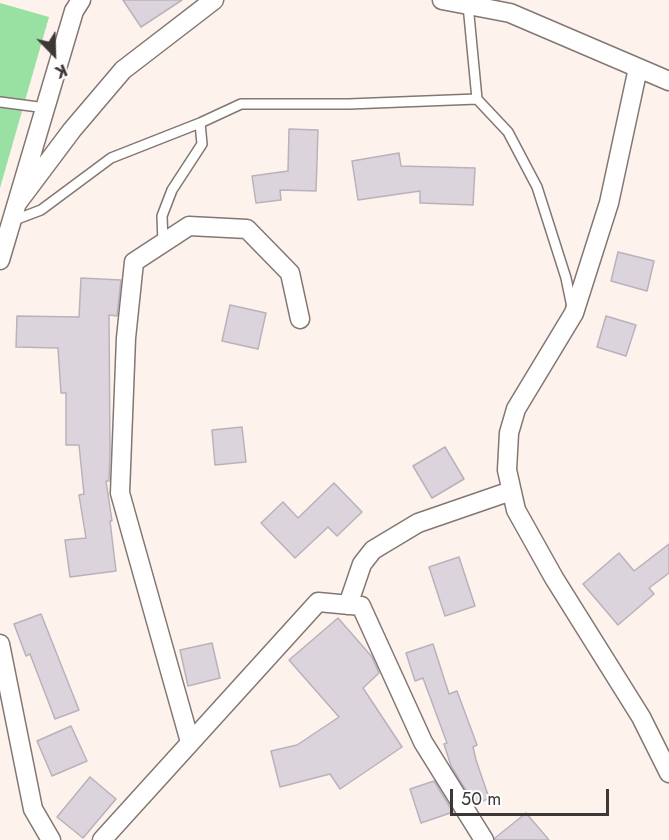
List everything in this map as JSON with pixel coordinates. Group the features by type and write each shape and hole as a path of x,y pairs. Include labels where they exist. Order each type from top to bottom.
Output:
{"street":[{"path":"0,260 74,11 81,0"},
{"path":"18,202 72,130 123,70 214,0"},
{"path":"442,0 510,13 669,81"},
{"path":"638,68 609,203 574,312 516,409 509,433 507,470 516,510 554,578 641,717 669,772"},
{"path":"190,742 120,494 126,338 134,262 189,226 247,229 290,273 300,319"},
{"path":"348,605 362,564 373,550 418,523 511,491"},
{"path":"102,840 318,603 362,606 423,742 484,840"},
{"path":"0,644 33,809 51,840"}],"lane":[{"path":"468,5 477,99 508,132 537,186 566,278 574,312"},
{"path":"12,221 41,210 111,158 200,123 241,104 349,104 477,99"},
{"path":"0,102 46,108"},
{"path":"163,243 162,216 172,190 202,144 200,123"}],"green space":[{"path":"0,3 49,17 0,188"}],"building":[{"path":"123,0 182,0 141,27"},
{"path":"289,129 318,130 316,191 280,190 281,200 256,203 252,176 288,171"},
{"path":"399,153 401,166 475,168 473,205 420,203 420,191 358,200 352,161"},
{"path":"618,252 654,261 647,291 611,281"},
{"path":"81,278 121,280 117,316 109,315 110,452 109,481 106,481 116,571 70,577 65,540 86,538 79,495 84,494 79,445 66,445 66,393 61,393 58,348 16,347 17,316 79,317"},
{"path":"230,305 266,313 258,349 222,341"},
{"path":"606,316 636,325 626,356 597,347"},
{"path":"242,427 246,462 215,465 212,430"},
{"path":"445,447 464,479 432,498 413,466"},
{"path":"334,483 362,512 337,536 328,527 295,558 261,523 283,502 298,518"},
{"path":"669,544 669,573 649,588 654,594 618,625 583,584 619,553 634,571"},
{"path":"459,557 475,606 445,616 429,567"},
{"path":"41,614 79,710 55,719 30,654 26,656 14,624"},
{"path":"338,618 372,657 379,673 363,688 402,747 340,789 330,774 280,787 271,751 297,745 339,717 289,660"},
{"path":"212,643 220,678 188,686 180,650"},
{"path":"433,644 449,694 457,691 477,745 473,747 489,798 475,805 451,766 444,744 447,743 423,678 415,681 406,653"},
{"path":"71,726 87,761 52,776 37,741"},
{"path":"90,777 116,799 83,838 57,817"},
{"path":"434,781 453,812 421,823 410,789"},
{"path":"526,813 549,840 495,840 495,838"}]}
